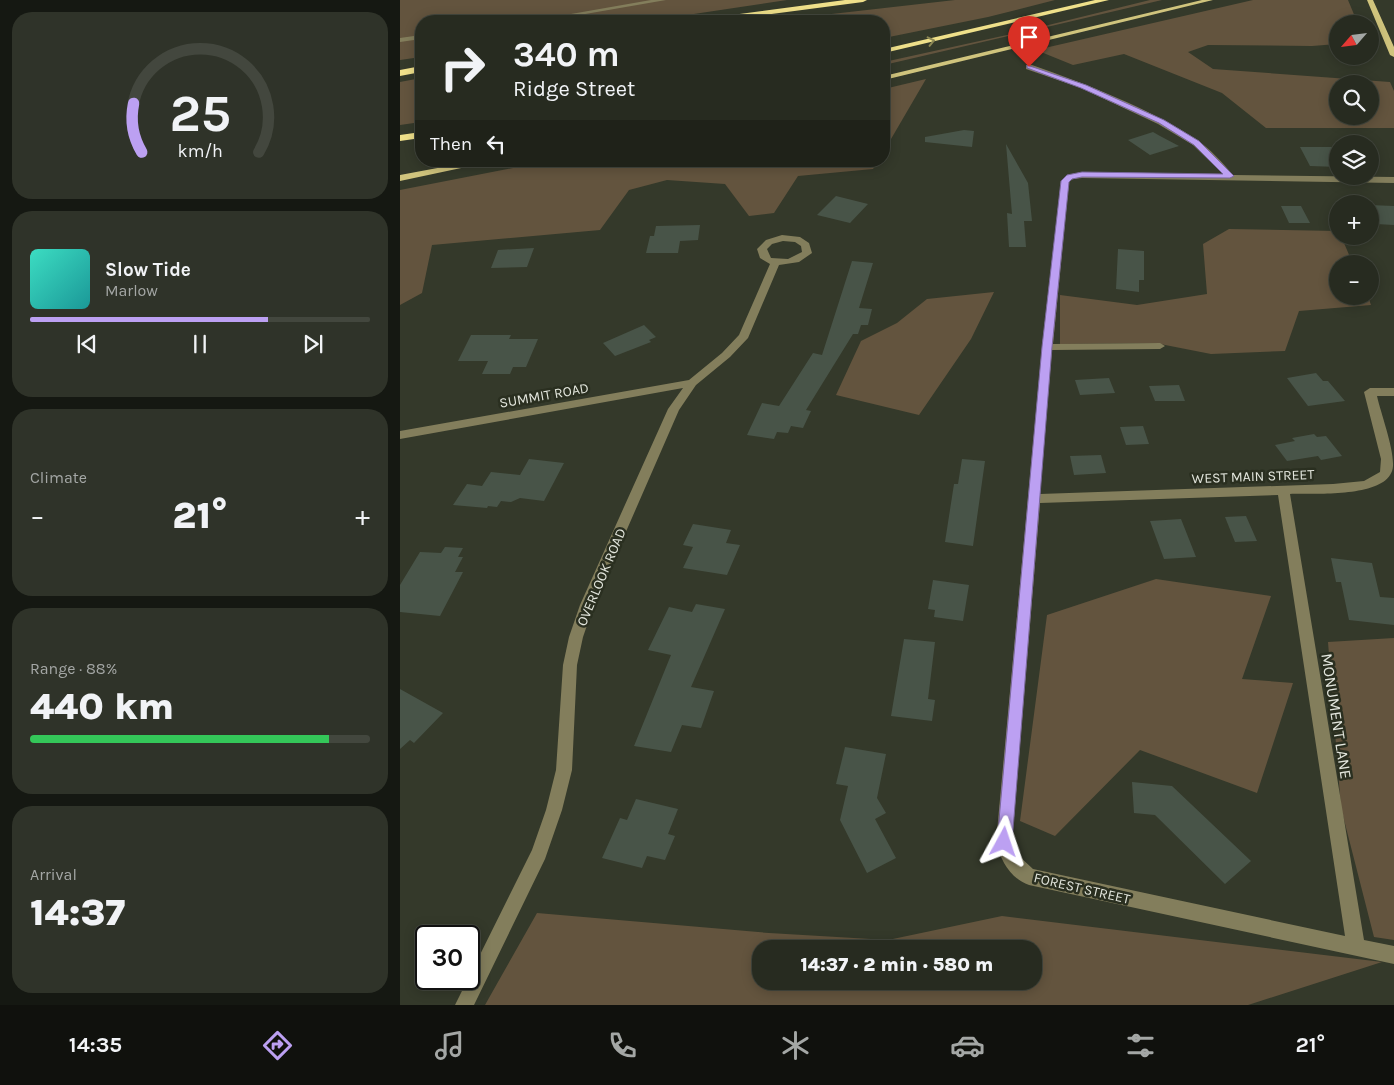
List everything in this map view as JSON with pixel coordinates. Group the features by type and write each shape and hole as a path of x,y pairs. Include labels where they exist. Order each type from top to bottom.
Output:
{"highway":[{"path":"748,15 863,0"},
{"path":"890,50 1104,0"},
{"path":"400,73 415,70"},
{"path":"400,138 415,136"}],"main road":[{"path":"890,77 1210,0"},
{"path":"1370,0 1394,55"},
{"path":"400,178 458,167"}],"street":[{"path":"571,15 663,0"},
{"path":"400,40 415,38"},
{"path":"1029,67 1084,86 1161,122 1196,143 1230,176 1394,180"},
{"name":"FOREST STREET","path":"1230,176 1082,175 1070,177 1065,181 1047,347 1004,842 1007,856 1016,868 1029,877 1394,955"},
{"name":"OVERLOOK ROAD","path":"464,1005 539,853 554,810 564,770 570,666 576,637 587,605 674,409 692,383 726,355 744,336 776,262"},
{"path":"1047,347 1160,346"},
{"name":"SUMMIT ROAD","path":"400,435 692,383"},
{"name":"WEST MAIN STREET","path":"1034,499 1283,490 1356,486 1370,483 1385,475 1388,469 1370,392 1394,392"},
{"name":"MONUMENT LANE","path":"1283,490 1356,947"}],"shaded area":[{"path":"400,0 787,0 687,15 415,15 415,58 400,60"},
{"path":"955,0 1055,0 988,17 890,37 890,15 823,15"},
{"path":"1150,0 1162,0 890,64 890,61 1016,33"},
{"path":"1253,0 1348,0 1354,15 1329,15 1329,45 1208,45 1188,52 1213,69 1329,78 1329,125 1379,125 1379,81 1390,82 1394,91 1394,128 1266,128 1222,93 1124,54 1073,65 1036,50"},
{"path":"415,79 415,123 400,125 400,82"},
{"path":"926,79 890,141 890,88"},
{"path":"518,167 874,167 873,169 798,176 774,213 749,216 725,184 667,180 629,190 600,230 432,245 422,293 400,305 400,190"},
{"path":"1229,229 1329,231 1329,245 1345,245 1349,255 1329,255 1329,305 1371,305 1299,311 1285,351 1211,354 1155,343 1060,344 1060,295 1137,305 1207,294 1203,244"},
{"path":"994,292 971,339 919,415 836,395 861,341 897,323 927,299"},
{"path":"1156,579 1271,596 1242,679 1293,683 1257,793 1140,750 1055,836 1020,821 1047,615"},
{"path":"1394,638 1394,940 1374,937 1341,808 1328,642"},
{"path":"537,913 769,933 888,940 1002,916 1382,962 1248,1005 485,1005"}],"building":[{"path":"964,130 974,131 972,147 925,142 925,137"},
{"path":"1153,132 1179,146 1150,155 1128,140"},
{"path":"1006,144 1028,183 1032,221 1024,221 1026,247 1009,247 1007,213 1012,214"},
{"path":"1300,147 1329,147 1329,167 1310,166"},
{"path":"836,196 868,204 850,223 817,215"},
{"path":"1379,205 1394,206 1394,225 1379,224"},
{"path":"1281,206 1301,206 1310,223 1289,223"},
{"path":"700,225 698,240 680,241 678,253 646,253 650,236 654,236 656,226"},
{"path":"534,248 527,267 491,268 498,250"},
{"path":"1118,249 1144,251 1144,280 1139,280 1139,292 1116,289"},
{"path":"852,261 873,263 859,308 872,309 868,325 861,325 858,334 853,334 806,410 811,411 803,428 791,426 788,433 777,432 774,439 747,435 762,403 779,406 813,353 822,355"},
{"path":"644,325 656,337 649,340 651,342 615,356 603,343"},
{"path":"471,335 511,335 509,339 538,339 526,367 513,367 510,374 482,374 488,361 458,361"},
{"path":"1316,373 1323,381 1328,381 1345,401 1308,406 1287,378"},
{"path":"1109,378 1115,393 1080,395 1075,380"},
{"path":"1179,385 1185,401 1155,401 1149,386"},
{"path":"1143,426 1149,444 1126,445 1120,427"},
{"path":"1314,434 1317,437 1326,436 1342,456 1321,460 1318,456 1287,461 1275,445 1295,441 1292,438"},
{"path":"1101,455 1106,473 1074,475 1070,456"},
{"path":"529,459 564,463 544,501 520,498 511,502 501,501 497,507 488,506 487,508 453,505 467,484 482,486 491,472 520,475"},
{"path":"962,459 985,461 973,546 945,542 954,484 958,484"},
{"path":"1246,516 1257,541 1235,542 1225,517"},
{"path":"1181,519 1196,557 1164,559 1150,521"},
{"path":"693,524 731,530 726,543 740,545 727,575 683,568 693,547 683,545"},
{"path":"445,547 463,548 458,557 463,557 455,572 463,572 440,616 400,612 400,585 420,552 441,553"},
{"path":"1331,558 1372,563 1380,597 1394,598 1394,625 1349,620 1341,582 1336,582"},
{"path":"933,580 969,585 963,621 934,617 935,610 928,609"},
{"path":"696,604 725,609 691,687 714,691 701,728 682,725 671,752 634,746 671,655 648,650 669,607 692,612"},
{"path":"904,639 935,642 928,699 935,700 932,721 891,716"},
{"path":"400,689 443,713 414,743 410,740 400,749"},
{"path":"845,747 886,754 877,798 886,813 875,819 896,858 867,873 840,820 848,786 836,784"},
{"path":"1132,782 1172,786 1251,861 1225,884 1155,815 1134,813"},
{"path":"636,799 678,809 668,834 675,836 665,860 647,856 642,868 602,858 620,818 627,820"}],"route":[{"path":"1004,842 1047,347 1065,181 1077,175 1230,176 1196,143 1161,122 1084,86 1029,67"}]}
